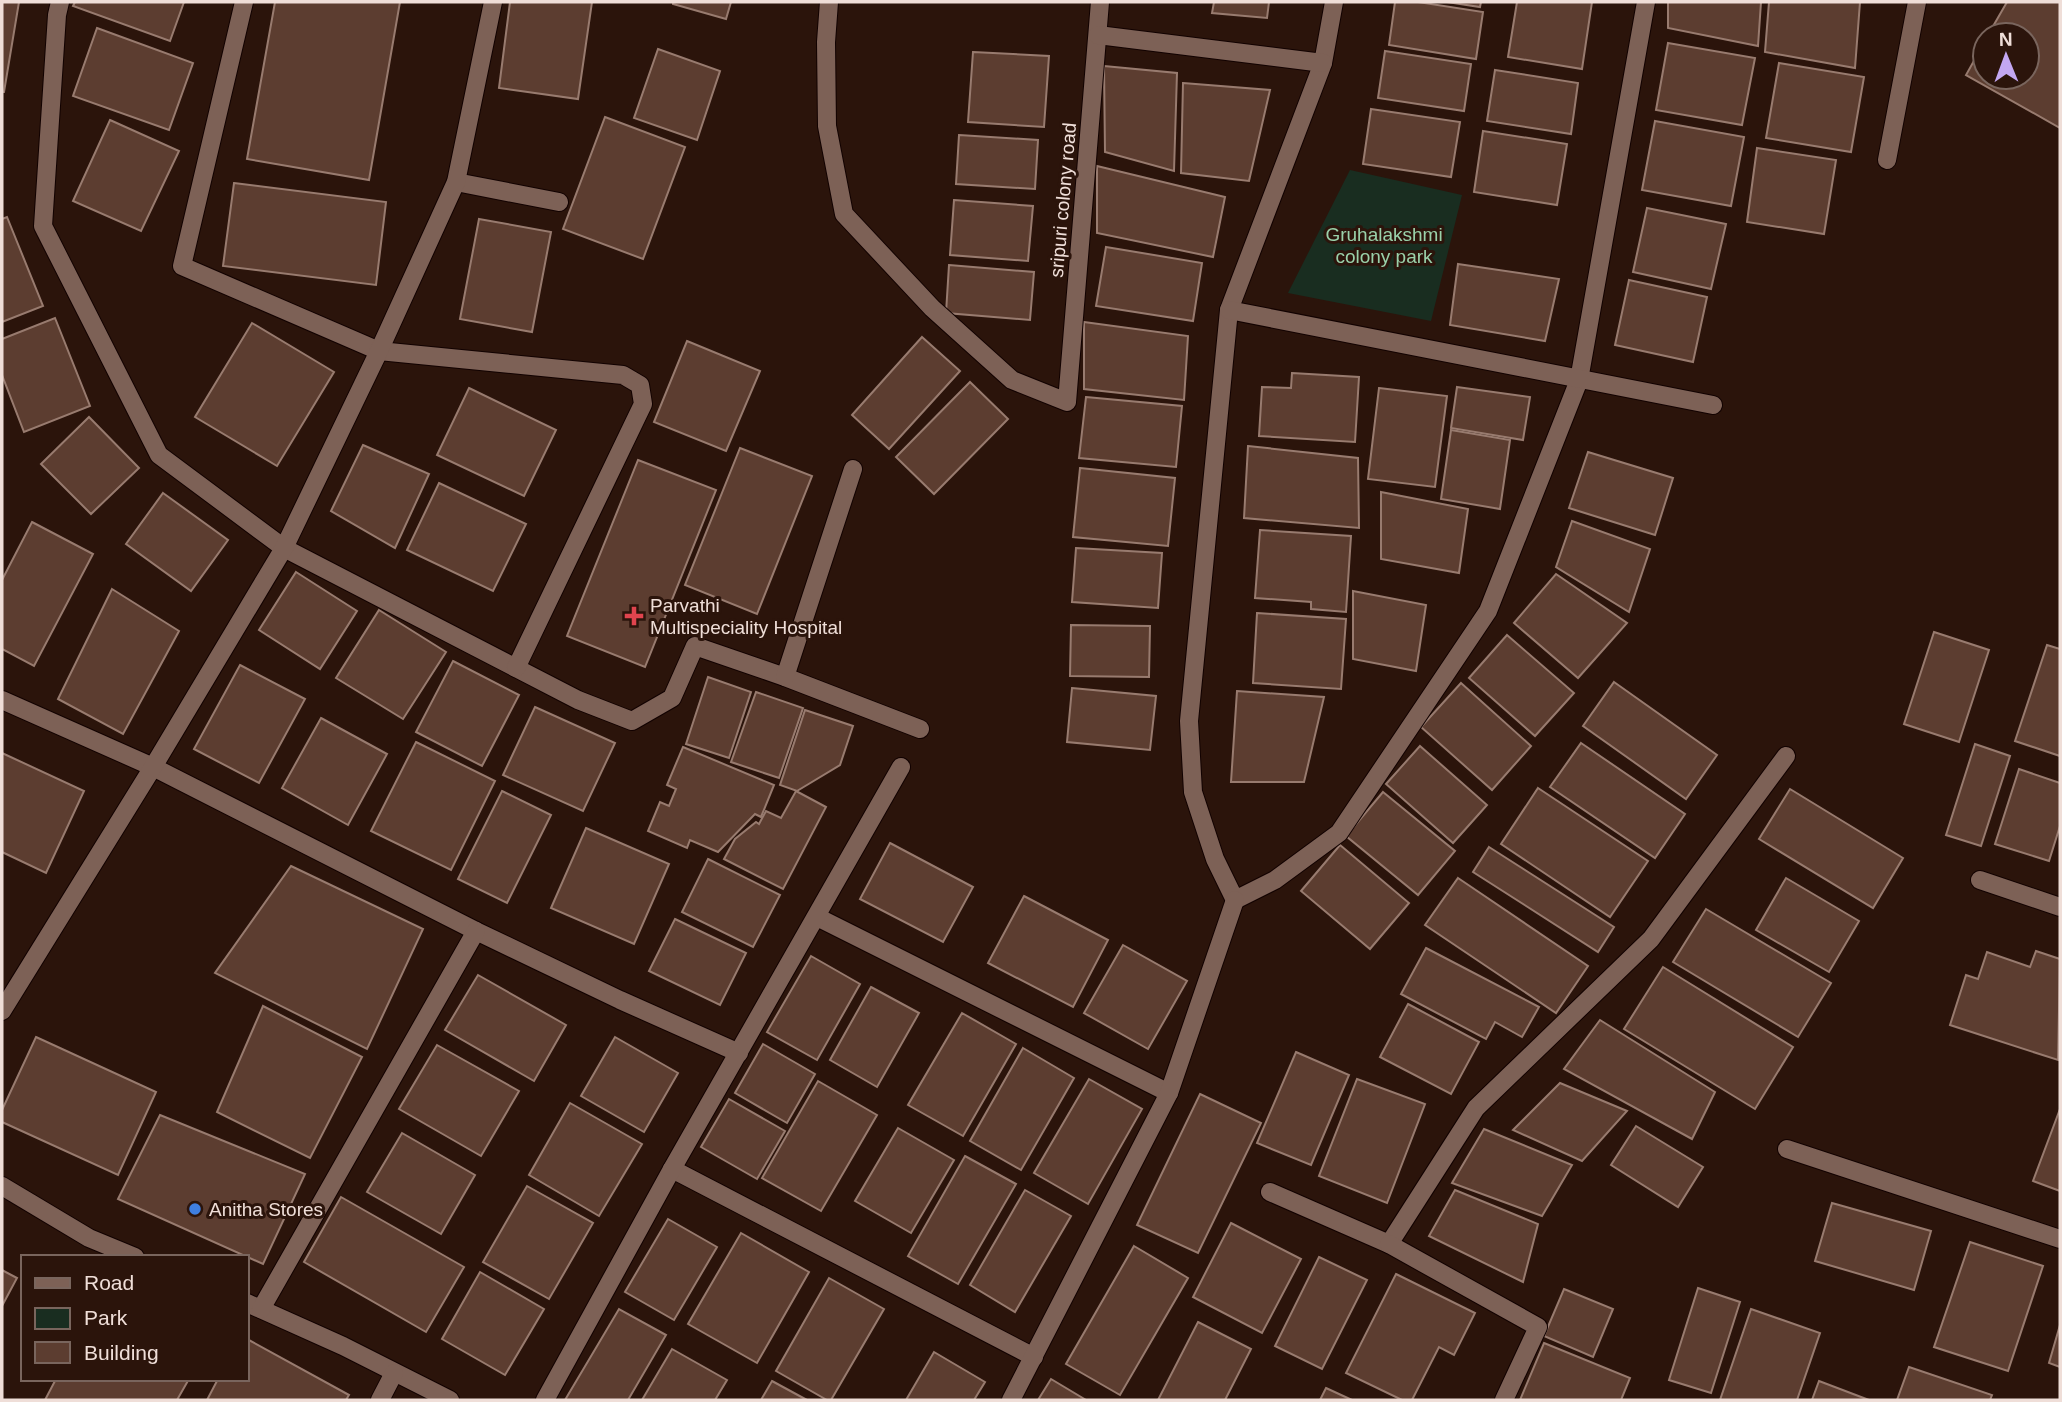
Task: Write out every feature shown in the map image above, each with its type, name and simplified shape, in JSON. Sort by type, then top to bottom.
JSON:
[{"type":"street","points":[[60,2],[43,226],[159,455],[284,548],[579,700],[632,721],[672,698],[695,646],[920,729]]},
{"type":"street","points":[[244,2],[182,265],[379,351],[622,374],[640,385],[643,404],[516,668]]},
{"type":"street","points":[[2,1011],[284,548],[379,351],[456,182],[493,2]]},
{"type":"street","name":"sripuri colony road","points":[[829,2],[826,43],[827,126],[844,214],[932,308],[1012,380],[1068,402],[1100,2]]},
{"type":"street","points":[[1235,900],[1214,859],[1193,792],[1189,722],[1229,310],[1323,63],[1334,2]]},
{"type":"street","points":[[1011,1400],[1169,1093],[1235,900],[1275,880],[1339,833],[1488,611],[1579,380],[1646,2]]},
{"type":"street","points":[[1887,160],[1917,2]]},
{"type":"street","points":[[1098,35],[1323,63]]},
{"type":"street","points":[[456,182],[559,202]]},
{"type":"street","points":[[1229,310],[1713,405]]},
{"type":"street","points":[[785,677],[853,469]]},
{"type":"street","points":[[2,700],[153,767],[475,931],[739,1053]]},
{"type":"street","points":[[1389,1244],[1476,1108],[1651,939],[1786,756]]},
{"type":"street","points":[[545,1400],[672,1169],[901,766]]},
{"type":"street","points":[[1980,880],[2060,907]]},
{"type":"street","points":[[817,917],[1169,1093]]},
{"type":"street","points":[[450,1400],[343,1346],[254,1306],[475,931]]},
{"type":"street","points":[[1787,1149],[2060,1239]]},
{"type":"street","points":[[672,1169],[1034,1357]]},
{"type":"street","points":[[2,1186],[89,1238],[130,1255]]},
{"type":"street","points":[[1270,1192],[1389,1244],[1538,1327],[1504,1400]]},
{"type":"street","points":[[380,1400],[394,1374]]},
{"type":"green space","name":"Gruhalakshmi colony park","points":[[1350,170],[1462,195],[1431,321],[1288,293]]},
{"type":"building","points":[[2,2],[19,2],[4,92],[2,92]]},
{"type":"building","points":[[75,2],[184,2],[170,41],[73,6]]},
{"type":"building","points":[[275,2],[400,2],[369,180],[247,159]]},
{"type":"building","points":[[510,2],[592,2],[578,99],[499,88]]},
{"type":"building","points":[[673,2],[731,2],[726,19]]},
{"type":"building","points":[[1214,2],[1269,2],[1267,18],[1212,13]]},
{"type":"building","points":[[1395,2],[1418,2],[1483,12],[1476,59],[1389,45]]},
{"type":"building","points":[[1447,2],[1481,2],[1480,7]]},
{"type":"building","points":[[1517,2],[1592,2],[1582,69],[1508,57]]},
{"type":"building","points":[[1668,2],[1761,2],[1758,46],[1668,28]]},
{"type":"building","points":[[1769,2],[1860,2],[1855,68],[1765,52]]},
{"type":"building","points":[[2007,2],[2060,2],[2060,128],[1994,91],[2041,91],[2041,21],[1996,21]]},
{"type":"building","points":[[97,28],[193,63],[169,130],[73,96]]},
{"type":"building","points":[[1668,43],[1755,58],[1742,125],[1656,110]]},
{"type":"building","points":[[658,49],[720,71],[697,140],[634,118]]},
{"type":"building","points":[[1385,51],[1471,64],[1464,111],[1378,98]]},
{"type":"building","points":[[973,52],[1049,56],[1044,127],[968,122]]},
{"type":"building","points":[[1779,63],[1864,77],[1851,152],[1766,138]]},
{"type":"building","points":[[1104,66],[1177,73],[1174,171],[1105,152]]},
{"type":"building","points":[[1495,70],[1578,83],[1571,134],[1487,121]]},
{"type":"building","points":[[1183,83],[1270,90],[1249,181],[1181,173]]},
{"type":"building","points":[[1371,109],[1460,122],[1451,177],[1363,164]]},
{"type":"building","points":[[605,117],[685,147],[643,259],[563,229]]},
{"type":"building","points":[[110,120],[179,151],[141,231],[73,201]]},
{"type":"building","points":[[1655,121],[1744,137],[1731,206],[1642,190]]},
{"type":"building","points":[[1483,131],[1567,144],[1557,205],[1474,192]]},
{"type":"building","points":[[959,135],[1038,140],[1035,189],[956,184]]},
{"type":"building","points":[[1757,148],[1836,160],[1824,234],[1747,222]]},
{"type":"building","points":[[1097,166],[1225,197],[1213,257],[1097,233]]},
{"type":"building","points":[[234,183],[386,202],[376,285],[223,266]]},
{"type":"building","points":[[954,200],[1033,206],[1028,261],[950,255]]},
{"type":"building","points":[[1647,208],[1726,224],[1711,289],[1633,272]]},
{"type":"building","points":[[7,217],[43,306],[2,322],[2,219]]},
{"type":"building","points":[[479,219],[551,232],[532,332],[460,319]]},
{"type":"building","points":[[1106,247],[1202,263],[1193,321],[1096,306]]},
{"type":"building","points":[[1458,264],[1559,279],[1545,341],[1450,325]]},
{"type":"building","points":[[949,265],[1034,272],[1030,320],[946,313]]},
{"type":"building","points":[[1629,280],[1707,297],[1693,362],[1615,345]]},
{"type":"building","points":[[55,318],[90,406],[24,432],[2,375],[2,339]]},
{"type":"building","points":[[1084,322],[1188,336],[1184,400],[1084,389]]},
{"type":"building","points":[[252,323],[334,372],[277,466],[195,417]]},
{"type":"building","points":[[922,337],[960,371],[889,449],[852,415]]},
{"type":"building","points":[[687,341],[760,371],[726,451],[654,422]]},
{"type":"building","points":[[1292,373],[1359,377],[1355,442],[1259,436],[1262,387],[1291,388]]},
{"type":"building","points":[[970,382],[1008,419],[934,494],[896,457]]},
{"type":"building","points":[[1457,387],[1530,397],[1523,440],[1451,428]]},
{"type":"building","points":[[469,388],[556,430],[524,496],[437,455]]},
{"type":"building","points":[[1379,388],[1447,396],[1435,487],[1368,479]]},
{"type":"building","points":[[1086,397],[1182,406],[1176,467],[1079,458]]},
{"type":"building","points":[[89,417],[139,468],[91,514],[41,464]]},
{"type":"building","points":[[1451,430],[1510,440],[1500,509],[1441,499]]},
{"type":"building","points":[[363,445],[429,474],[395,548],[331,511]]},
{"type":"building","points":[[1248,446],[1358,458],[1359,528],[1244,518]]},
{"type":"building","points":[[740,448],[812,476],[757,614],[685,585]]},
{"type":"building","points":[[1588,452],[1673,478],[1655,535],[1569,508]]},
{"type":"building","points":[[638,460],[716,490],[645,667],[567,636]]},
{"type":"building","points":[[1080,468],[1175,478],[1168,546],[1073,537]]},
{"type":"building","points":[[439,483],[526,524],[493,591],[407,550]]},
{"type":"building","points":[[1381,492],[1468,509],[1459,573],[1381,559]]},
{"type":"building","points":[[163,493],[228,540],[191,591],[126,544]]},
{"type":"building","points":[[1572,521],[1650,549],[1629,612],[1556,567]]},
{"type":"building","points":[[32,522],[93,554],[34,666],[2,649],[2,580]]},
{"type":"building","points":[[1260,530],[1351,536],[1346,612],[1311,609],[1311,602],[1255,598]]},
{"type":"building","points":[[1076,548],[1162,553],[1158,608],[1072,602]]},
{"type":"building","points":[[296,572],[357,611],[320,669],[259,630]]},
{"type":"building","points":[[1556,574],[1627,623],[1578,678],[1514,623]]},
{"type":"building","points":[[112,589],[179,631],[123,734],[58,699]]},
{"type":"building","points":[[1353,591],[1426,605],[1416,671],[1353,659]]},
{"type":"building","points":[[379,610],[446,652],[403,719],[336,678]]},
{"type":"building","points":[[1257,613],[1346,619],[1341,689],[1253,683]]},
{"type":"building","points":[[1071,625],[1150,626],[1149,677],[1070,676]]},
{"type":"building","points":[[1934,632],[1989,650],[1959,742],[1904,724]]},
{"type":"building","points":[[1507,635],[1574,693],[1535,736],[1469,678]]},
{"type":"building","points":[[2047,645],[2060,649],[2060,756],[2015,741]]},
{"type":"building","points":[[453,661],[519,695],[482,766],[416,732]]},
{"type":"building","points":[[240,665],[305,699],[259,783],[194,749]]},
{"type":"building","points":[[708,677],[751,692],[729,758],[686,744]]},
{"type":"building","points":[[1614,682],[1717,755],[1686,799],[1583,726]]},
{"type":"building","points":[[1461,683],[1531,746],[1492,790],[1421,727]]},
{"type":"building","points":[[1072,688],[1156,696],[1150,750],[1067,742]]},
{"type":"building","points":[[1237,691],[1324,697],[1304,782],[1231,782]]},
{"type":"building","points":[[756,692],[803,708],[779,778],[731,762]]},
{"type":"building","points":[[535,707],[615,743],[583,811],[503,775]]},
{"type":"building","points":[[805,710],[853,726],[840,765],[797,791],[780,785]]},
{"type":"building","points":[[321,718],[387,754],[348,825],[282,788]]},
{"type":"building","points":[[416,742],[495,781],[451,870],[371,831]]},
{"type":"building","points":[[1581,743],[1685,814],[1655,858],[1550,787]]},
{"type":"building","points":[[1975,744],[2010,756],[1981,846],[1946,835]]},
{"type":"building","points":[[1420,746],[1487,805],[1453,843],[1386,784]]},
{"type":"building","points":[[683,747],[774,785],[761,817],[755,814],[718,852],[690,840],[687,848],[648,831],[660,802],[669,806],[676,789],[667,785]]},
{"type":"building","points":[[2,753],[84,791],[46,873],[2,852]]},
{"type":"building","points":[[2019,769],[2060,783],[2060,826],[2049,861],[1995,844]]},
{"type":"building","points":[[1538,788],[1648,861],[1610,917],[1501,844]]},
{"type":"building","points":[[1790,789],[1903,858],[1873,908],[1759,839]]},
{"type":"building","points":[[502,791],[551,815],[507,903],[458,879]]},
{"type":"building","points":[[796,791],[826,807],[783,889],[724,859],[735,839],[756,822],[759,824],[766,811],[781,818]]},
{"type":"building","points":[[1383,792],[1455,851],[1418,895],[1346,836]]},
{"type":"building","points":[[586,828],[669,864],[634,944],[551,908]]},
{"type":"building","points":[[890,843],[973,887],[943,942],[860,899]]},
{"type":"building","points":[[1340,845],[1409,903],[1370,949],[1301,891]]},
{"type":"building","points":[[1489,847],[1614,927],[1598,952],[1473,872]]},
{"type":"building","points":[[708,859],[780,895],[753,947],[682,912]]},
{"type":"building","points":[[291,866],[423,929],[367,1049],[215,973]]},
{"type":"building","points":[[1458,878],[1588,966],[1556,1013],[1425,925]]},
{"type":"building","points":[[1786,878],[1859,921],[1829,972],[1756,930]]},
{"type":"building","points":[[1024,896],[1108,940],[1073,1007],[988,963]]},
{"type":"building","points":[[1706,909],[1831,983],[1798,1037],[1673,962]]},
{"type":"building","points":[[675,919],[746,953],[720,1005],[649,971]]},
{"type":"building","points":[[1123,945],[1187,981],[1148,1049],[1084,1013]]},
{"type":"building","points":[[1426,948],[1539,1007],[1522,1037],[1495,1022],[1486,1039],[1401,994]]},
{"type":"building","points":[[2036,951],[2060,959],[2058,1060],[1950,1025],[1966,975],[1978,979],[1987,952],[2030,967]]},
{"type":"building","points":[[811,956],[860,984],[817,1060],[767,1032]]},
{"type":"building","points":[[1663,967],[1793,1047],[1755,1109],[1624,1029]]},
{"type":"building","points":[[478,975],[566,1025],[534,1081],[445,1030]]},
{"type":"building","points":[[871,987],[919,1013],[877,1087],[830,1060]]},
{"type":"building","points":[[1408,1004],[1479,1042],[1451,1094],[1380,1057]]},
{"type":"building","points":[[263,1006],[362,1057],[310,1158],[217,1112]]},
{"type":"building","points":[[962,1013],[1016,1044],[963,1136],[908,1105]]},
{"type":"building","points":[[1600,1020],[1715,1092],[1692,1139],[1564,1069]]},
{"type":"building","points":[[36,1037],[156,1092],[118,1175],[2,1122],[2,1110]]},
{"type":"building","points":[[615,1037],[678,1073],[644,1132],[581,1096]]},
{"type":"building","points":[[763,1044],[815,1074],[787,1123],[735,1093]]},
{"type":"building","points":[[437,1045],[519,1091],[481,1156],[399,1109]]},
{"type":"building","points":[[1023,1048],[1074,1078],[1021,1170],[970,1141]]},
{"type":"building","points":[[1296,1052],[1349,1075],[1311,1165],[1257,1143]]},
{"type":"building","points":[[1089,1079],[1142,1109],[1088,1204],[1034,1173]]},
{"type":"building","points":[[1357,1079],[1425,1104],[1387,1203],[1319,1176]]},
{"type":"building","points":[[818,1081],[877,1115],[821,1211],[762,1178]]},
{"type":"building","points":[[1560,1083],[1627,1111],[1582,1161],[1513,1130]]},
{"type":"building","points":[[1200,1094],[1261,1123],[1198,1253],[1137,1225]]},
{"type":"building","points":[[729,1099],[785,1131],[757,1179],[701,1147]]},
{"type":"building","points":[[570,1103],[642,1144],[599,1216],[529,1175]]},
{"type":"building","points":[[2060,1109],[2060,1191],[2033,1181]]},
{"type":"building","points":[[160,1115],[305,1174],[263,1264],[118,1199]]},
{"type":"building","points":[[1636,1126],[1703,1167],[1678,1207],[1611,1165]]},
{"type":"building","points":[[898,1128],[954,1160],[911,1233],[855,1201]]},
{"type":"building","points":[[1484,1129],[1572,1165],[1542,1216],[1452,1183]]},
{"type":"building","points":[[402,1133],[475,1175],[441,1234],[367,1192]]},
{"type":"building","points":[[965,1156],[1016,1184],[958,1284],[908,1256]]},
{"type":"building","points":[[527,1186],[593,1223],[549,1299],[483,1262]]},
{"type":"building","points":[[1025,1190],[1071,1216],[1015,1312],[970,1285]]},
{"type":"building","points":[[1455,1190],[1538,1224],[1523,1282],[1429,1236]]},
{"type":"building","points":[[341,1197],[464,1267],[426,1332],[304,1262]]},
{"type":"building","points":[[1832,1203],[1931,1231],[1914,1290],[1815,1261]]},
{"type":"building","points":[[668,1219],[717,1247],[674,1320],[625,1292]]},
{"type":"building","points":[[1231,1223],[1301,1259],[1262,1333],[1193,1297]]},
{"type":"building","points":[[741,1233],[809,1272],[757,1363],[688,1324]]},
{"type":"building","points":[[1970,1242],[2043,1266],[2008,1371],[1934,1347]]},
{"type":"building","points":[[1134,1246],[1188,1278],[1120,1395],[1066,1364]]},
{"type":"building","points":[[1319,1257],[1367,1280],[1322,1369],[1275,1346]]},
{"type":"building","points":[[2,1270],[17,1278],[2,1306]]},
{"type":"building","points":[[480,1272],[544,1309],[505,1375],[442,1339]]},
{"type":"building","points":[[1396,1274],[1475,1313],[1454,1355],[1439,1347],[1412,1400],[1402,1400],[1346,1373]]},
{"type":"building","points":[[829,1278],[884,1309],[831,1400],[827,1400],[776,1371]]},
{"type":"building","points":[[1698,1288],[1740,1302],[1711,1393],[1669,1380]]},
{"type":"building","points":[[1564,1289],[1613,1309],[1593,1357],[1544,1336]]},
{"type":"building","points":[[619,1309],[666,1335],[628,1400],[565,1400]]},
{"type":"building","points":[[1751,1309],[1820,1333],[1797,1400],[1720,1400]]},
{"type":"building","points":[[1198,1322],[1251,1349],[1225,1400],[1158,1400]]},
{"type":"building","points":[[2060,1325],[2060,1367],[2049,1363]]},
{"type":"building","points":[[248,1340],[349,1395],[346,1400],[207,1400],[217,1381],[248,1381]]},
{"type":"building","points":[[1544,1343],[1630,1378],[1621,1400],[1520,1400]]},
{"type":"building","points":[[672,1349],[727,1380],[715,1400],[642,1400]]},
{"type":"building","points":[[934,1352],[985,1382],[974,1400],[906,1400]]},
{"type":"building","points":[[1909,1367],[1992,1395],[1990,1400],[1897,1400]]},
{"type":"building","points":[[1051,1379],[1086,1400],[1038,1400]]},
{"type":"building","points":[[55,1381],[188,1381],[177,1400],[45,1400]]},
{"type":"building","points":[[772,1381],[807,1400],[761,1400]]},
{"type":"building","points":[[1819,1381],[1869,1400],[1812,1400]]},
{"type":"building","points":[[1326,1388],[1352,1400],[1320,1400]]},
{"type":"place","name":"Parvathi Multispeciality Hospital","points":[[634,616]]},
{"type":"place","name":"Anitha Stores","points":[[195,1209]]}]
